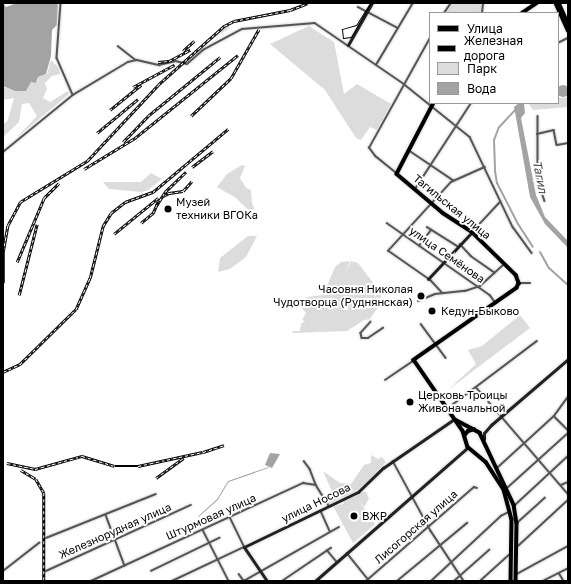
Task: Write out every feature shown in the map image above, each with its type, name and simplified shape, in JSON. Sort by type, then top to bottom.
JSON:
[{"type":"main road","points":[[524,12],[537,3]]},
{"type":"main road","points":[[557,3],[568,23]]},
{"type":"main road","points":[[557,3],[568,30]]},
{"type":"main road","points":[[397,174],[408,150],[433,105]]},
{"type":"main road","name":"Тагильская улица","points":[[397,174],[431,203],[472,232],[504,263],[519,283]]},
{"type":"main road","points":[[516,581],[515,549],[511,512],[499,480],[486,462],[468,446],[455,419],[414,360],[517,288],[519,283]]},
{"type":"main road","points":[[455,419],[476,430],[484,441],[514,505],[517,523],[511,581]]},
{"type":"main road","points":[[464,436],[468,431],[476,430]]},
{"type":"main road","points":[[478,456],[485,455],[488,450]]},
{"type":"street","points":[[61,3],[57,58],[73,95]]},
{"type":"street","points":[[348,45],[372,3]]},
{"type":"street","points":[[376,65],[413,3]]},
{"type":"street","points":[[445,12],[451,3]]},
{"type":"street","points":[[358,7],[398,28]]},
{"type":"street","points":[[118,46],[136,60],[159,65],[176,61],[188,64],[224,37],[242,29],[260,25],[315,23],[429,102]]},
{"type":"street","points":[[559,42],[568,38]]},
{"type":"street","points":[[404,84],[429,40]]},
{"type":"street","points":[[3,152],[73,95],[136,60]]},
{"type":"street","name":"Тагильская улица","points":[[397,174],[374,156],[369,148],[404,84]]},
{"type":"street","points":[[415,189],[470,104]]},
{"type":"street","points":[[433,105],[470,137],[486,166],[500,202],[513,227],[532,254]]},
{"type":"street","points":[[538,116],[538,180],[545,201]]},
{"type":"street","points":[[537,134],[554,130],[557,145],[568,143]]},
{"type":"street","points":[[408,150],[454,180]]},
{"type":"street","points":[[442,293],[428,279],[388,252],[402,234],[454,180],[486,166]]},
{"type":"street","points":[[428,279],[500,202]]},
{"type":"street","name":"улица Семёнова","points":[[387,223],[478,287],[495,303]]},
{"type":"street","points":[[427,227],[459,245],[471,256],[495,273]]},
{"type":"street","points":[[419,246],[431,230]]},
{"type":"street","points":[[418,300],[442,293],[465,291],[478,287],[495,273],[504,263]]},
{"type":"street","points":[[519,283],[530,283]]},
{"type":"street","points":[[370,322],[361,334],[362,338],[368,338],[383,328]]},
{"type":"street","points":[[422,324],[446,358]]},
{"type":"street","points":[[448,408],[537,341]]},
{"type":"street","points":[[476,430],[484,431],[568,359]]},
{"type":"street","points":[[384,380],[414,360]]},
{"type":"street","points":[[476,387],[500,417],[551,472],[568,494]]},
{"type":"street","points":[[496,469],[554,416],[568,397]]},
{"type":"street","points":[[507,488],[568,432],[554,416]]},
{"type":"street","name":"улица Носова","points":[[172,581],[321,511],[361,490],[392,461],[455,419]]},
{"type":"street","points":[[484,441],[484,433],[491,425]]},
{"type":"street","points":[[315,581],[468,446]]},
{"type":"street","points":[[514,505],[568,456]]},
{"type":"street","points":[[304,460],[329,507]]},
{"type":"street","points":[[392,461],[440,545],[464,581]]},
{"type":"street","points":[[561,485],[568,482]]},
{"type":"street","name":"Штурмовая улица","points":[[91,581],[303,483],[316,485]]},
{"type":"street","name":"Лисогорская улица","points":[[368,581],[474,487],[477,488]]},
{"type":"street","points":[[46,538],[156,494]]},
{"type":"street","points":[[517,523],[545,498]]},
{"type":"street","points":[[480,581],[568,500]]},
{"type":"street","name":"Железнорудная улица","points":[[46,571],[191,505]]},
{"type":"street","points":[[321,511],[331,532]]},
{"type":"street","points":[[431,581],[501,516],[511,512]]},
{"type":"street","points":[[106,515],[125,566]]},
{"type":"street","points":[[230,518],[244,547],[267,581]]},
{"type":"street","points":[[397,581],[467,523]]},
{"type":"street","points":[[239,574],[244,581],[339,527]]},
{"type":"street","points":[[203,530],[216,560],[229,581]]},
{"type":"street","points":[[151,571],[219,538]]},
{"type":"street","points":[[3,571],[39,543]]},
{"type":"street","points":[[516,574],[568,546]]},
{"type":"street","points":[[282,581],[330,548]]},
{"type":"street","points":[[327,550],[337,562]]},
{"type":"street","points":[[454,581],[489,550]]},
{"type":"street","points":[[347,553],[368,581]]},
{"type":"street","points":[[543,581],[568,568]]},
{"type":"street","points":[[559,573],[564,581]]},
{"type":"green space","points":[[452,3],[481,3],[481,12],[447,12]]},
{"type":"green space","points":[[228,25],[230,28],[209,41],[220,30]]},
{"type":"green space","points":[[309,26],[334,42],[344,94],[357,84],[391,104],[377,130],[370,127],[361,140],[356,138],[325,90],[270,44]]},
{"type":"green space","points":[[51,60],[59,68],[60,74],[52,76],[45,83],[47,89],[43,98],[50,102],[68,91],[69,94],[16,138],[37,116],[29,103],[22,104],[19,122],[3,137],[3,125],[8,120],[14,98],[3,100],[3,87],[16,91],[26,91],[31,82],[37,83],[38,77],[47,74]]},
{"type":"green space","points":[[568,97],[568,107],[533,110],[529,104],[559,104],[559,98]]},
{"type":"green space","points":[[242,165],[245,166],[240,178],[246,188],[251,190],[252,203],[257,215],[255,217],[236,198],[217,187],[227,174]]},
{"type":"green space","points":[[151,173],[162,179],[148,190],[142,192],[109,189],[103,182],[141,182]]},
{"type":"green space","points":[[248,236],[257,236],[246,257],[230,269],[218,272],[220,258]]},
{"type":"green space","points":[[350,261],[345,276],[351,261],[358,263],[381,293],[381,303],[370,319],[364,320],[347,331],[293,333],[292,331],[300,331],[301,324],[305,321],[302,320],[306,313],[301,307],[301,300],[307,297],[323,295],[335,267],[341,262]]},
{"type":"green space","points":[[520,315],[530,328],[448,390],[476,364],[468,350],[482,346]]},
{"type":"green space","points":[[371,455],[378,459],[382,457],[386,462],[360,489],[329,504],[326,499],[333,494],[323,471],[340,483],[351,484],[364,465],[371,463]]},
{"type":"green space","name":"ВЖР","points":[[362,492],[366,492],[369,499],[364,507],[358,500],[375,524],[353,543],[333,506],[344,504],[343,501]]},
{"type":"water","points":[[3,3],[6,7],[17,3],[58,3],[57,25],[52,30],[51,56],[46,74],[38,77],[36,83],[31,82],[26,91],[15,91],[3,86]]},
{"type":"water","points":[[563,85],[569,91],[567,95],[563,97],[559,95],[559,87]]},
{"type":"water","points":[[518,104],[524,104],[525,113],[521,118],[536,195],[545,217],[568,241],[568,248],[545,224],[530,197],[514,107]]},
{"type":"water","points":[[270,453],[280,454],[272,468],[265,465]]},
{"type":"waterway","points":[[517,108],[499,127],[494,140],[495,171],[497,183],[518,224],[533,247]]},
{"type":"waterway","points":[[540,252],[549,268],[568,285]]},
{"type":"waterway","points":[[198,516],[217,499],[228,481],[268,467]]},
{"type":"tram line","points":[[370,3],[356,25],[342,29],[343,38],[351,37],[371,3]]},
{"type":"tram line","points":[[557,3],[568,27]]},
{"type":"railway","points":[[3,283],[3,252],[8,225],[20,202],[87,161],[158,85],[224,26],[234,21],[290,10],[308,3]]},
{"type":"railway","points":[[191,116],[231,78],[259,29]]},
{"type":"railway","points":[[183,51],[194,41]]},
{"type":"railway","points":[[158,62],[169,61],[190,50]]},
{"type":"railway","points":[[84,169],[135,138],[238,55]]},
{"type":"railway","points":[[123,142],[148,116],[220,57]]},
{"type":"railway","points":[[133,87],[174,65]]},
{"type":"railway","points":[[110,110],[141,85]]},
{"type":"railway","points":[[97,133],[138,99]]},
{"type":"railway","points":[[3,372],[20,364],[76,309],[90,278],[103,226],[111,213],[125,202],[153,192],[228,129]]},
{"type":"railway","points":[[192,167],[213,151]]},
{"type":"railway","points":[[156,206],[165,192],[186,172]]},
{"type":"railway","points":[[163,196],[169,193],[183,191],[192,181]]},
{"type":"railway","points":[[17,262],[44,198],[59,183]]},
{"type":"railway","points":[[114,234],[158,198]]},
{"type":"railway","points":[[141,223],[153,213],[158,202]]},
{"type":"railway","points":[[19,295],[37,224]]},
{"type":"railway","points":[[7,463],[35,469],[82,456],[115,466],[138,466],[203,452],[224,445]]},
{"type":"railway","points":[[156,478],[184,458]]},
{"type":"railway","points":[[21,470],[36,479],[44,493],[44,581]]},
{"type":"place","name":"Музей техники ВГОКа","points":[[168,209]]},
{"type":"place","name":"Часовня Николая Чудотворца (Руднянская)","points":[[421,296]]},
{"type":"place","name":"Кедун-Быково","points":[[432,311]]},
{"type":"place","name":"Церковь Троицы Живоначальной","points":[[410,402]]},
{"type":"place","name":"ВЖР","points":[[354,516]]},
{"type":"water label","name":"Тагил","points":[[540,177]]}]
